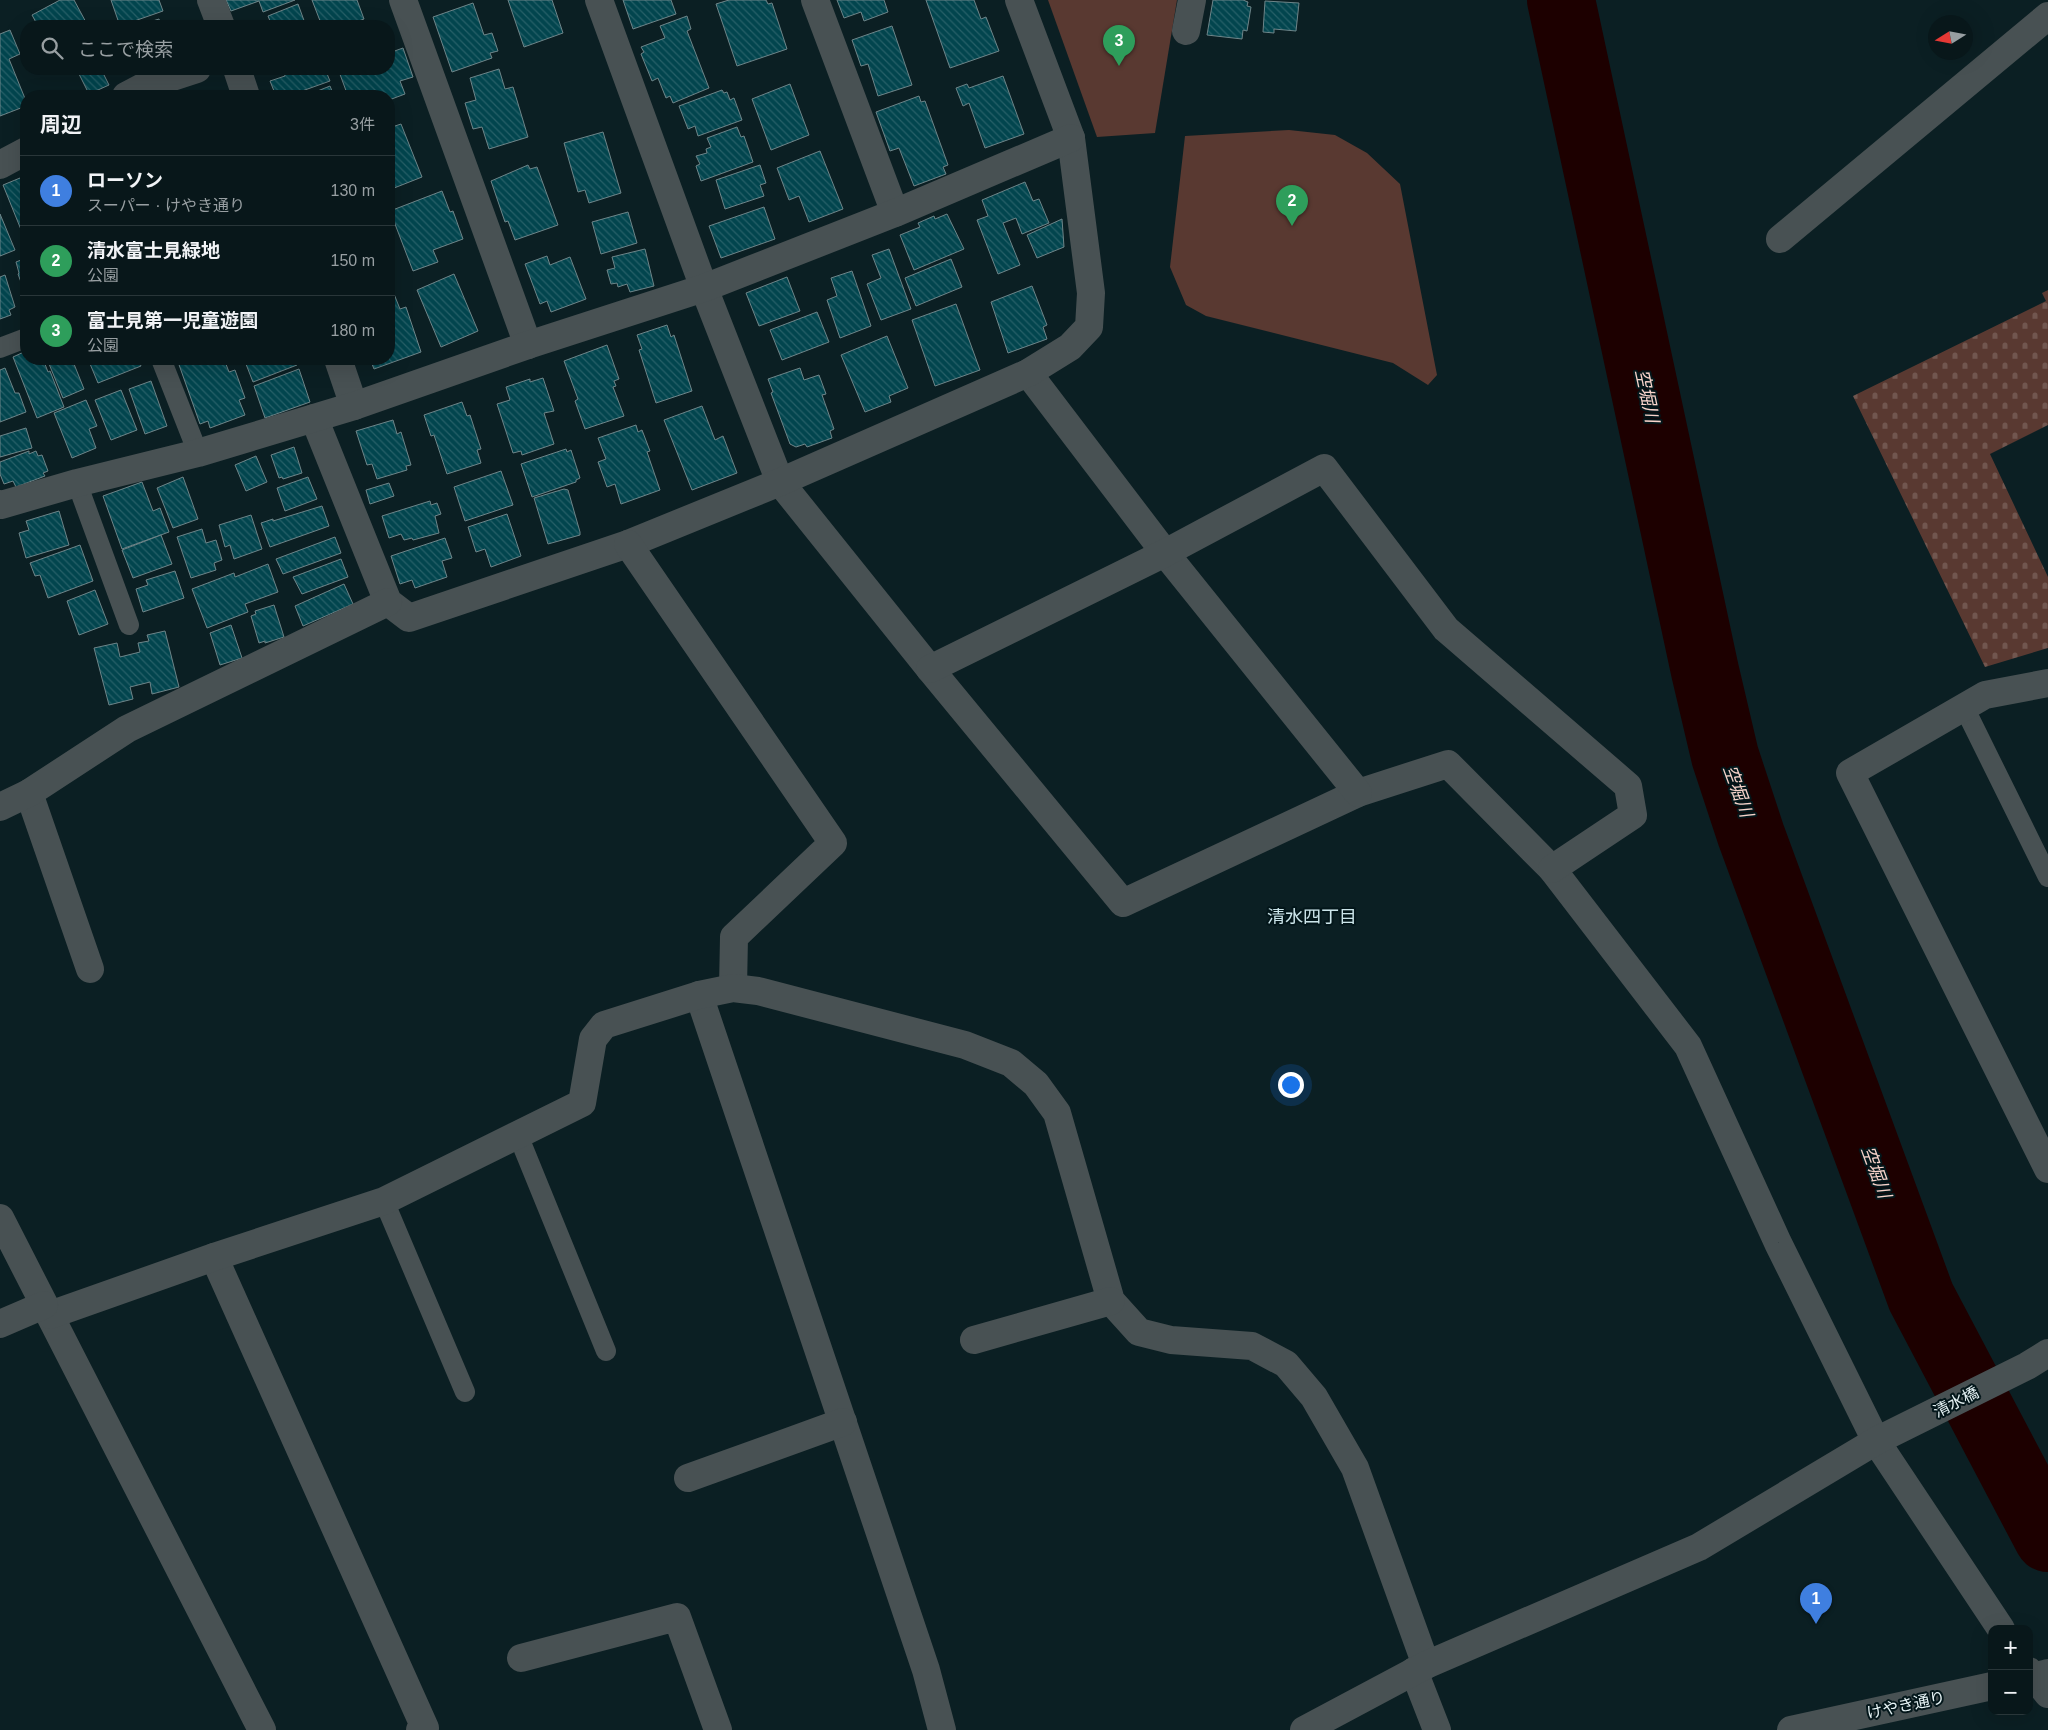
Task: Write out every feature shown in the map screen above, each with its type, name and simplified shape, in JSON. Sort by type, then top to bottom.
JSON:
[{"type":"street","points":[[211,0],[219,20]]},
{"type":"street","points":[[403,0],[528,345]]},
{"type":"street","points":[[599,0],[704,288],[780,482],[1123,903],[1358,793],[1448,764],[1552,868],[1688,1046],[1778,1243],[1881,1439],[1998,1625]]},
{"type":"street","points":[[815,0],[895,213]]},
{"type":"street","points":[[314,418],[388,602],[408,618],[628,544],[780,482],[1028,372],[1070,347],[1089,327],[1091,293],[1071,138],[1018,0]]},
{"type":"street","points":[[1186,31],[1192,0]]},
{"type":"street","points":[[1780,239],[2048,16]]},
{"type":"street","points":[[137,90],[179,75]]},
{"type":"street","points":[[239,75],[244,90]]},
{"type":"street","points":[[0,504],[1,506],[77,483],[198,453],[354,406],[528,345],[704,288],[895,213],[1071,138]]},
{"type":"street","points":[[0,165],[20,154]]},
{"type":"street","points":[[340,365],[354,406]]},
{"type":"street","points":[[1028,372],[1165,553],[1358,793]]},
{"type":"street","points":[[930,668],[1165,553],[1324,468],[1446,629],[1628,786],[1633,815],[1552,868]]},
{"type":"street","points":[[628,544],[832,843],[734,937],[733,988]]},
{"type":"street","points":[[0,807],[29,793],[127,729],[388,602]]},
{"type":"street","points":[[2048,683],[1985,695],[1850,773],[2048,1169]]},
{"type":"street","points":[[29,793],[90,969]]},
{"type":"street","points":[[0,1324],[384,1201],[582,1103],[593,1039],[604,1025],[698,995],[733,988],[758,991],[965,1045],[1011,1063],[1036,1084],[1057,1113],[1111,1300],[1139,1332],[1171,1340],[1252,1346],[1286,1364],[1314,1397],[1355,1468],[1420,1668],[1437,1730]]},
{"type":"street","points":[[698,995],[844,1422],[926,1670],[942,1730]]},
{"type":"street","points":[[0,1218],[262,1730]]},
{"type":"street","points":[[214,1257],[425,1728],[420,1730]]},
{"type":"street","points":[[974,1340],[1111,1300]]},
{"type":"street","name":"清水橋","points":[[1304,1730],[1420,1668],[1699,1546],[1881,1439],[2038,1360]]},
{"type":"street","points":[[688,1478],[844,1422]]},
{"type":"street","points":[[521,1658],[677,1617],[718,1730]]},
{"type":"street","name":"けやき通り","points":[[1791,1730],[1988,1687]]},
{"type":"lane","points":[[0,348],[20,340]]},
{"type":"lane","points":[[163,365],[198,453]]},
{"type":"lane","points":[[77,483],[129,625]]},
{"type":"lane","points":[[1964,707],[2048,877]]},
{"type":"lane","points":[[518,1135],[606,1351]]},
{"type":"lane","points":[[384,1201],[465,1392]]},
{"type":"green space","points":[[1048,0],[1177,0],[1155,133],[1097,137]]},
{"type":"green space","points":[[1289,130],[1335,135],[1367,153],[1400,184],[1437,375],[1428,385],[1393,363],[1206,316],[1186,305],[1170,267],[1185,136]]},
{"type":"green space","points":[[2048,290],[2048,425],[1990,454],[2048,577],[2048,648],[1985,667],[1853,396],[2046,301],[2042,293]]},
{"type":"building","points":[[60,0],[74,0],[85,20],[35,20],[32,15]]},
{"type":"building","points":[[111,0],[159,0],[163,11],[137,20],[118,20]]},
{"type":"building","points":[[226,0],[295,0],[263,12],[259,1],[231,11]]},
{"type":"building","points":[[312,0],[357,0],[364,19],[361,20],[320,20]]},
{"type":"building","points":[[508,0],[552,0],[563,33],[524,47]]},
{"type":"building","points":[[623,0],[671,0],[676,14],[633,29]]},
{"type":"building","points":[[729,0],[766,0],[768,4],[772,3],[787,49],[737,66],[716,4]]},
{"type":"building","points":[[837,0],[884,0],[888,12],[864,21],[861,12],[844,18]]},
{"type":"building","points":[[926,0],[974,0],[981,19],[986,17],[999,51],[950,68]]},
{"type":"building","points":[[1213,0],[1243,0],[1248,2],[1247,6],[1251,7],[1247,31],[1243,30],[1242,39],[1207,35]]},
{"type":"building","points":[[1265,1],[1299,3],[1296,31],[1274,29],[1274,33],[1263,32]]},
{"type":"building","points":[[473,3],[484,35],[492,33],[498,51],[490,53],[492,58],[452,72],[433,17]]},
{"type":"building","points":[[298,4],[304,20],[270,20],[268,16]]},
{"type":"building","points":[[687,16],[691,29],[687,31],[709,88],[673,103],[670,96],[666,98],[658,78],[652,81],[641,54],[644,52],[641,47],[665,38],[660,26]]},
{"type":"building","points":[[892,26],[912,85],[878,96],[868,64],[861,66],[852,40]]},
{"type":"building","points":[[10,30],[20,54],[9,59],[22,90],[20,90],[20,108],[0,116],[0,34]]},
{"type":"building","points":[[403,48],[413,77],[400,81],[405,94],[395,98],[395,90],[346,90],[340,75],[395,75],[395,51]]},
{"type":"building","points":[[499,69],[505,89],[513,87],[528,137],[489,149],[482,127],[473,129],[465,103],[476,100],[470,78]]},
{"type":"building","points":[[80,75],[104,75],[109,85],[98,90],[87,90]]},
{"type":"building","points":[[328,75],[330,81],[305,90],[274,90],[270,81],[285,76]]},
{"type":"building","points":[[1003,76],[1024,134],[985,148],[969,103],[963,106],[956,88],[967,84],[969,88]]},
{"type":"building","points":[[790,84],[809,135],[771,150],[752,99]]},
{"type":"building","points":[[330,86],[332,90],[320,90]]},
{"type":"building","points":[[722,90],[724,93],[727,92],[730,100],[734,98],[742,120],[698,136],[695,126],[688,129],[679,106]]},
{"type":"building","points":[[919,96],[921,102],[925,101],[948,165],[943,167],[946,174],[914,186],[899,148],[890,151],[876,112]]},
{"type":"building","points":[[401,124],[422,177],[395,188],[395,126]]},
{"type":"building","points":[[737,127],[741,137],[744,136],[753,162],[701,181],[696,166],[700,164],[696,156],[707,153],[706,149],[711,147],[707,138]]},
{"type":"building","points":[[603,132],[621,193],[589,203],[585,190],[578,192],[564,143]]},
{"type":"building","points":[[820,151],[843,209],[809,222],[799,196],[789,200],[777,168]]},
{"type":"building","points":[[528,165],[530,169],[537,167],[558,225],[515,240],[508,221],[505,222],[491,181]]},
{"type":"building","points":[[760,165],[766,183],[760,185],[764,196],[725,209],[716,180]]},
{"type":"building","points":[[20,178],[20,227],[3,185]]},
{"type":"building","points":[[1025,182],[1033,201],[1039,199],[1049,223],[1022,234],[1016,218],[1003,223],[1020,265],[998,274],[977,220],[988,216],[982,200]]},
{"type":"building","points":[[442,191],[450,212],[453,211],[463,239],[433,250],[438,262],[413,271],[395,224],[395,209]]},
{"type":"building","points":[[764,207],[775,239],[721,258],[709,226]]},
{"type":"building","points":[[628,212],[637,243],[601,254],[592,222]]},
{"type":"building","points":[[0,214],[15,250],[0,256]]},
{"type":"building","points":[[947,214],[964,249],[914,270],[900,235],[920,227],[918,223],[934,216],[935,219]]},
{"type":"building","points":[[1062,219],[1064,247],[1037,258],[1027,235]]},
{"type":"building","points":[[645,249],[654,286],[630,292],[627,284],[618,287],[617,283],[611,284],[607,270],[615,268],[612,257]]},
{"type":"building","points":[[889,249],[911,309],[881,320],[867,284],[881,278],[872,255]]},
{"type":"building","points":[[547,256],[550,265],[570,257],[586,299],[551,312],[547,301],[540,304],[525,264]]},
{"type":"building","points":[[951,259],[962,287],[916,306],[905,278]]},
{"type":"building","points":[[20,260],[20,279],[18,274],[16,262]]},
{"type":"building","points":[[852,271],[871,326],[840,338],[827,300],[837,296],[831,278]]},
{"type":"building","points":[[454,274],[478,331],[441,347],[417,290]]},
{"type":"building","points":[[5,275],[15,307],[9,310],[11,315],[0,319],[0,277]]},
{"type":"building","points":[[787,277],[800,311],[759,326],[746,293]]},
{"type":"building","points":[[1032,286],[1047,325],[1043,327],[1047,339],[1008,353],[991,302]]},
{"type":"building","points":[[395,296],[400,309],[406,307],[421,352],[395,361]]},
{"type":"building","points":[[956,304],[980,370],[935,386],[912,320]]},
{"type":"building","points":[[817,312],[829,342],[782,360],[770,330]]},
{"type":"building","points":[[667,325],[671,337],[674,335],[692,391],[656,403],[639,350],[642,349],[637,335]]},
{"type":"building","points":[[887,336],[908,388],[889,396],[891,402],[865,412],[841,355]]},
{"type":"building","points":[[607,345],[619,379],[614,381],[616,386],[613,387],[624,416],[585,429],[575,401],[578,399],[564,361]]},
{"type":"building","points":[[20,354],[20,365],[45,365],[48,372],[50,371],[64,407],[37,418],[13,357]]},
{"type":"building","points":[[49,365],[74,365],[84,389],[63,398]]},
{"type":"building","points":[[90,365],[141,366],[98,383]]},
{"type":"building","points":[[179,365],[226,365],[229,372],[235,370],[245,398],[239,400],[245,415],[210,428],[208,421],[200,424]]},
{"type":"building","points":[[246,365],[297,365],[253,382]]},
{"type":"building","points":[[372,365],[385,365],[374,369]]},
{"type":"building","points":[[5,368],[15,393],[19,393],[26,412],[0,422],[0,370]]},
{"type":"building","points":[[800,368],[804,380],[819,375],[826,394],[822,395],[834,429],[830,431],[832,438],[807,447],[805,444],[796,447],[790,444],[771,393],[773,392],[768,379]]},
{"type":"building","points":[[299,369],[310,402],[265,418],[254,386]]},
{"type":"building","points":[[543,378],[554,411],[544,413],[554,444],[522,455],[521,451],[513,453],[497,404],[510,400],[506,387],[530,379],[530,382]]},
{"type":"building","points":[[151,381],[167,426],[145,434],[129,389]]},
{"type":"building","points":[[121,390],[137,430],[111,440],[95,400]]},
{"type":"building","points":[[86,400],[97,426],[89,429],[96,448],[72,458],[54,413]]},
{"type":"building","points":[[462,402],[467,416],[470,415],[481,449],[477,450],[481,463],[447,474],[434,435],[431,436],[424,415]]},
{"type":"building","points":[[702,406],[715,440],[723,436],[737,473],[692,490],[664,420]]},
{"type":"building","points":[[393,420],[397,434],[401,432],[411,465],[406,466],[407,470],[377,479],[372,464],[367,465],[356,431]]},
{"type":"building","points":[[636,425],[638,432],[642,430],[650,451],[647,452],[660,490],[621,504],[615,484],[607,487],[598,462],[606,459],[598,438]]},
{"type":"building","points":[[26,428],[32,448],[0,457],[0,436]]},
{"type":"building","points":[[294,447],[302,473],[283,479],[282,477],[279,478],[271,455]]},
{"type":"building","points":[[566,449],[567,452],[571,450],[580,478],[576,482],[532,497],[521,464]]},
{"type":"building","points":[[29,451],[29,454],[36,451],[38,456],[42,455],[48,471],[43,473],[45,476],[16,487],[13,481],[4,484],[0,474],[0,462]]},
{"type":"building","points":[[256,456],[267,482],[246,491],[235,465]]},
{"type":"building","points":[[501,471],[513,505],[465,521],[454,487]]},
{"type":"building","points":[[183,477],[198,519],[173,528],[157,488]]},
{"type":"building","points":[[308,477],[317,499],[285,511],[277,488]]},
{"type":"building","points":[[142,482],[153,511],[160,508],[169,532],[122,549],[103,496]]},
{"type":"building","points":[[389,483],[394,496],[370,504],[366,490]]},
{"type":"building","points":[[564,489],[568,490],[580,535],[548,544],[534,498]]},
{"type":"building","points":[[430,501],[431,505],[437,503],[441,514],[435,516],[439,533],[413,540],[412,538],[404,540],[401,534],[389,538],[382,516]]},
{"type":"building","points":[[322,506],[329,526],[270,547],[261,523]]},
{"type":"building","points":[[59,511],[69,545],[26,558],[19,533],[29,530],[26,521]]},
{"type":"building","points":[[507,514],[521,556],[491,567],[485,549],[476,552],[468,527]]},
{"type":"building","points":[[251,515],[262,549],[234,559],[230,545],[225,547],[219,525]]},
{"type":"building","points":[[202,529],[206,543],[216,540],[222,560],[214,563],[216,570],[191,578],[177,537]]},
{"type":"building","points":[[161,535],[172,564],[133,578],[122,550]]},
{"type":"building","points":[[335,537],[341,553],[283,574],[276,559]]},
{"type":"building","points":[[445,538],[452,558],[442,561],[447,577],[415,588],[412,580],[400,584],[391,556]]},
{"type":"building","points":[[80,545],[93,581],[48,598],[40,575],[35,576],[30,563]]},
{"type":"building","points":[[341,559],[348,577],[302,594],[293,577]]},
{"type":"building","points":[[268,564],[278,592],[245,604],[248,612],[207,628],[192,589],[234,573],[235,577]]},
{"type":"building","points":[[175,571],[184,598],[143,612],[136,589],[148,585],[146,580]]},
{"type":"building","points":[[344,584],[353,604],[303,626],[295,606]]},
{"type":"building","points":[[95,590],[108,624],[79,635],[67,601]]},
{"type":"building","points":[[274,605],[284,637],[259,643],[251,616],[256,614],[255,611]]},
{"type":"building","points":[[231,625],[242,658],[220,665],[210,633]]},
{"type":"building","points":[[165,631],[179,687],[152,694],[150,682],[130,687],[133,699],[109,705],[94,648],[117,643],[120,657],[140,652],[138,643],[149,641],[147,635]]},
{"type":"waterway","name":"空堀川","points":[[1561,0],[1705,671],[1725,756],[1751,835],[1921,1297],[2048,1538]]},
{"type":"place","name":"富士見第一児童遊園","points":[[1119,66]]},
{"type":"place","name":"清水富士見緑地","points":[[1292,226]]},
{"type":"place","name":"ローソン","points":[[1816,1624]]},
{"type":"district","name":"清水四丁目","points":[[1312,917]]}]
